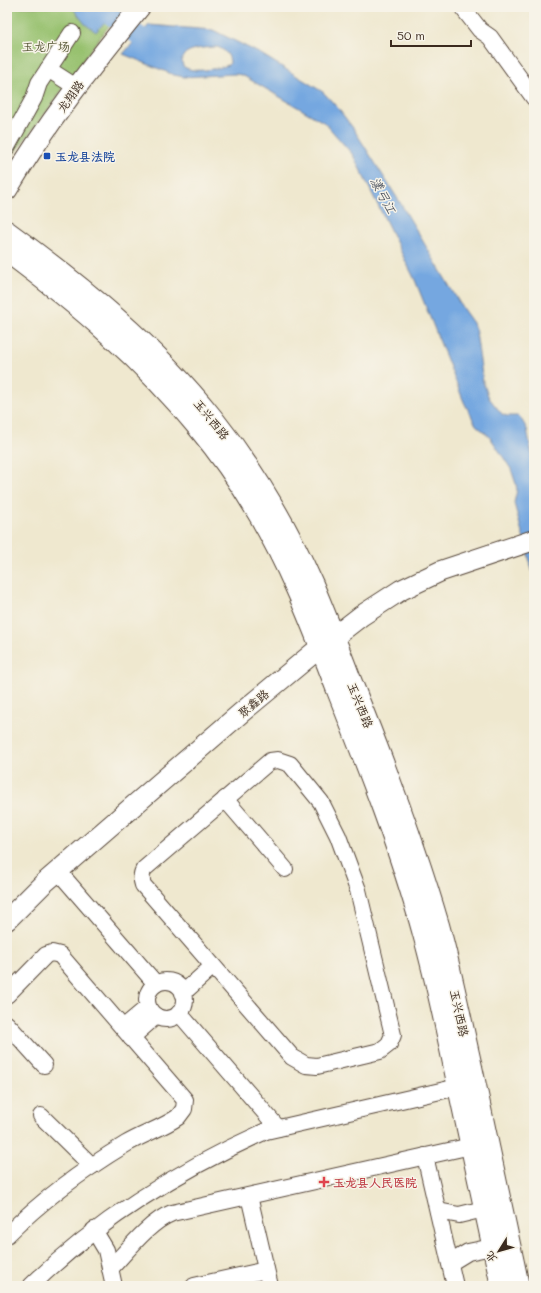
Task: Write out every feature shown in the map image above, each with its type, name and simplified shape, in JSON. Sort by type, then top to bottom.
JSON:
[{"type":"main road","name":"龙翔路","points":[[7,190],[24,160],[76,87],[140,7]]},
{"type":"main road","name":"玉兴西路","points":[[7,231],[57,268],[114,316],[165,365],[212,417],[250,469],[284,524],[312,582],[325,637],[409,886],[435,978],[501,1286]]},
{"type":"main road","name":"玉兴西路","points":[[7,252],[47,282],[102,328],[153,377],[198,428],[236,479],[268,532],[296,589],[325,637],[397,795],[439,927],[452,974],[519,1286]]},
{"type":"main road","name":"聚鑫路","points":[[7,920],[43,884],[242,712],[375,594],[418,570],[457,554],[527,537]]},
{"type":"main road","name":"聚鑫路","points":[[7,905],[36,877],[236,704],[325,637]]},
{"type":"street","points":[[462,7],[480,30],[490,37]]},
{"type":"street","points":[[471,7],[486,26],[490,37],[534,98]]},
{"type":"street","points":[[7,147],[34,98],[39,83],[72,33]]},
{"type":"street","points":[[48,69],[76,87]]},
{"type":"street","points":[[278,760],[290,764],[322,802],[338,836],[358,890],[393,1035],[392,1040],[380,1050],[317,1066],[301,1063],[292,1057],[210,962],[143,885],[141,877],[144,869],[270,761],[278,760]]},
{"type":"street","points":[[225,799],[285,869]]},
{"type":"street","points":[[58,871],[156,984]]},
{"type":"street","points":[[7,995],[46,955],[49,953],[60,955],[185,1100],[184,1109],[174,1120],[137,1138],[92,1166],[55,1192],[7,1235]]},
{"type":"street","points":[[180,988],[210,962]]},
{"type":"street","points":[[166,981],[180,988],[184,1003],[179,1013],[170,1018],[164,1019],[152,1011],[147,1002],[148,991],[156,984],[166,981]]},
{"type":"street","points":[[127,1033],[152,1011]]},
{"type":"street","points":[[179,1013],[278,1128]]},
{"type":"street","points":[[7,1024],[44,1065]]},
{"type":"street","points":[[31,1286],[64,1255],[94,1230],[153,1190],[209,1158],[266,1131],[458,1087]]},
{"type":"street","points":[[41,1116],[92,1166]]},
{"type":"street","points":[[110,1268],[153,1224],[167,1215],[471,1146]]},
{"type":"street","points":[[425,1156],[455,1286]]},
{"type":"street","points":[[249,1196],[270,1286]]},
{"type":"street","points":[[438,1212],[460,1215],[484,1209]]},
{"type":"street","points":[[94,1230],[106,1250],[114,1286]]},
{"type":"street","points":[[450,1263],[468,1252],[492,1247]]},
{"type":"street","points":[[194,1286],[266,1270]]},
{"type":"green space","name":"玉龙广场","points":[[7,7],[124,7],[92,48],[45,114],[7,162]]},
{"type":"water","points":[[72,7],[117,8],[96,32],[85,24]]},
{"type":"water","points":[[149,25],[213,30],[261,54],[323,92],[337,107],[353,128],[401,204],[463,309],[473,323],[476,332],[483,382],[489,398],[502,414],[520,417],[527,429],[534,465],[534,577],[514,503],[517,490],[511,469],[490,437],[476,425],[464,402],[415,280],[353,155],[325,123],[242,75],[235,74],[184,77],[174,75],[123,54]],"holes":[[[200,48],[220,48],[229,57],[230,63],[228,65],[218,68],[198,70],[192,70],[183,66],[182,60],[184,55],[188,52]]]},
{"type":"waterway","name":"漾弓江","points":[[99,7],[142,38],[164,38]]},
{"type":"place","name":"玉龙县法院","points":[[47,156]]},
{"type":"place","name":"玉龙县人民医院","points":[[324,1182]]}]
